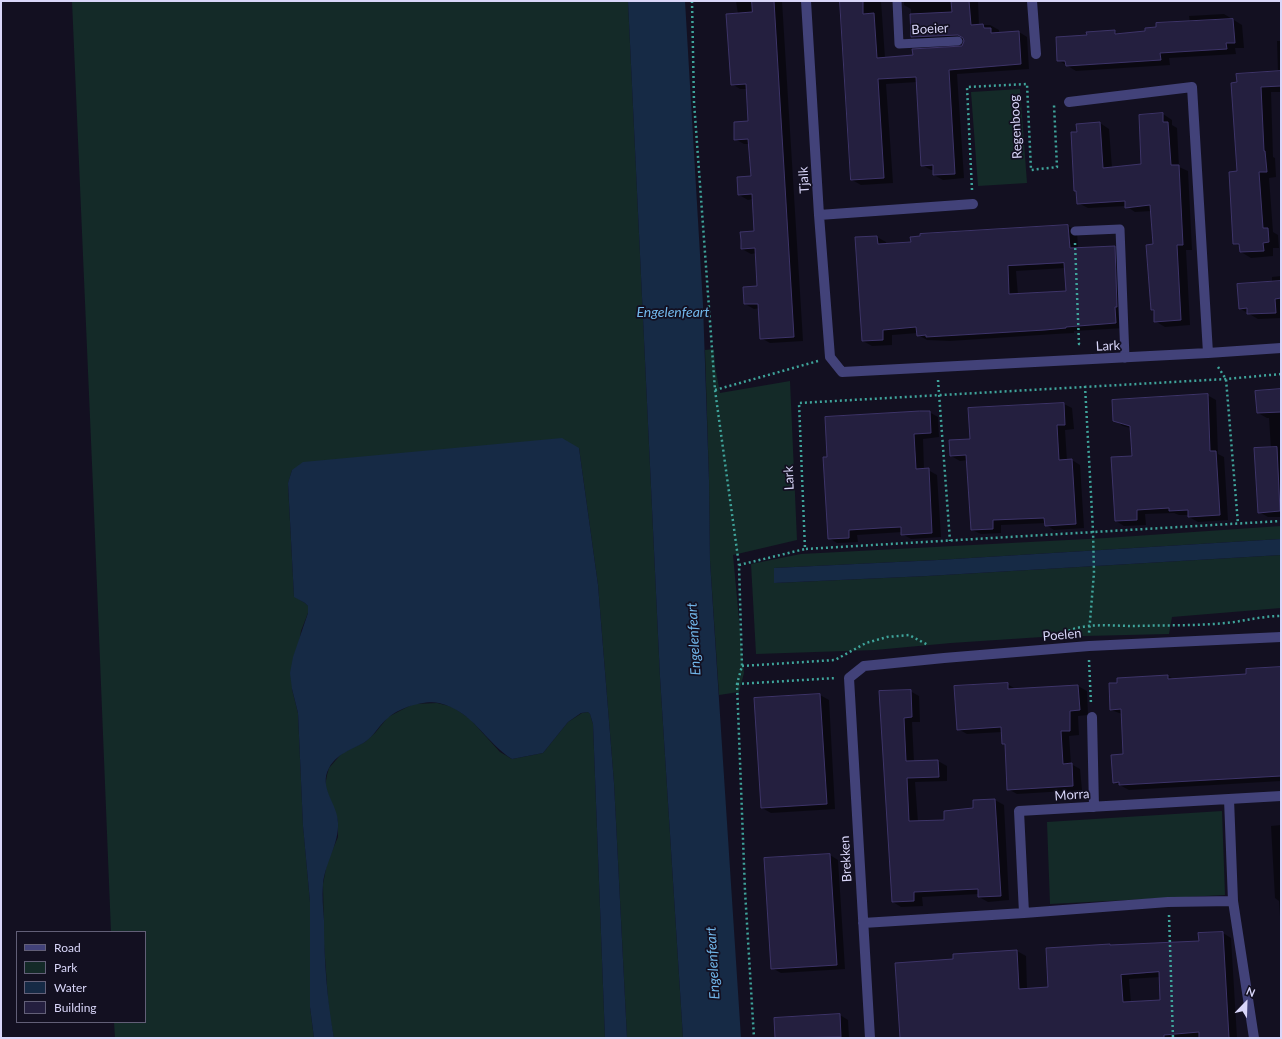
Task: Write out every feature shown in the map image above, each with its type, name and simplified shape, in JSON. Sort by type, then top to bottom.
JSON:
[{"type":"street","name":"Tjalk","points":[[806,1],[819,215],[830,357]]},
{"type":"street","points":[[1032,1],[1036,54]]},
{"type":"street","points":[[1069,102],[1192,87],[1208,354]]},
{"type":"street","points":[[819,215],[973,204]]},
{"type":"street","name":"Lark","points":[[830,357],[842,372],[1208,354],[1281,348]]},
{"type":"street","name":"Poelen","points":[[849,678],[864,666],[944,658],[1089,646],[1281,637]]},
{"type":"street","name":"Brekken","points":[[849,678],[870,1038]]},
{"type":"street","points":[[1092,717],[1094,807]]},
{"type":"street","name":"Morra","points":[[1024,914],[1019,811],[1281,796]]},
{"type":"street","points":[[1229,799],[1233,901],[1254,1038]]},
{"type":"street","points":[[863,923],[1024,914],[1168,902],[1233,901]]},
{"type":"lane","name":"Boeier","points":[[897,1],[899,44],[958,41]]},
{"type":"lane","points":[[1075,231],[1120,229],[1125,358]]},
{"type":"path","points":[[692,1],[694,102],[715,390],[739,565],[742,666],[737,684],[745,891],[754,1038]]},
{"type":"path","name":"Regenboog","points":[[973,204],[967,87],[1027,84],[1031,170],[1057,168],[1054,102],[1069,102]]},
{"type":"path","points":[[1075,231],[1079,344],[1087,344]]},
{"type":"path","points":[[1208,354],[1226,379],[1238,524]]},
{"type":"path","points":[[715,390],[830,357]]},
{"type":"path","points":[[937,368],[950,541]]},
{"type":"path","name":"Lark","points":[[805,549],[799,403],[1226,379],[1281,374]]},
{"type":"path","points":[[1085,386],[1094,573]]},
{"type":"path","points":[[739,565],[805,549],[1281,521]]},
{"type":"path","points":[[737,684],[849,678]]},
{"type":"path","points":[[1168,902],[1173,1038]]},
{"type":"green space","points":[[72,1],[628,1],[660,677],[683,1038],[627,1038],[614,783],[598,585],[579,448],[292,470],[288,484],[294,596],[308,606],[308,613],[301,631],[292,689],[298,713],[303,825],[310,902],[310,1007],[314,1038],[115,1038],[114,1023],[146,1023],[146,931],[111,931]]},
{"type":"green space","points":[[1020,89],[1027,183],[978,186],[971,92]]},
{"type":"green space","points":[[714,349],[715,366],[720,393],[790,381],[797,540],[733,555],[744,673],[739,692],[719,695],[710,561],[705,350]]},
{"type":"green space","points":[[1281,526],[1281,539],[938,560],[774,568],[774,583],[927,576],[1281,555],[1281,608],[1172,617],[1169,634],[1042,637],[875,650],[756,654],[751,564],[801,554],[1106,538]]},
{"type":"green space","points":[[437,703],[453,707],[470,719],[500,752],[512,759],[543,753],[568,722],[582,713],[588,712],[590,714],[593,724],[605,1038],[334,1038],[329,1014],[324,944],[323,884],[327,863],[338,837],[338,821],[325,786],[329,768],[342,753],[365,742],[375,733],[388,717],[413,704]]},
{"type":"green space","points":[[1222,811],[1225,895],[1050,904],[1047,822]]},
{"type":"water","name":"Engelenfeart","points":[[628,1],[685,1],[703,305],[709,480],[710,561],[741,1038],[683,1038],[660,677]]},
{"type":"water","points":[[562,438],[579,448],[598,585],[614,783],[627,1038],[605,1038],[593,724],[590,714],[588,712],[581,713],[568,722],[543,753],[512,759],[461,713],[451,707],[433,702],[405,708],[393,714],[365,742],[340,755],[332,763],[326,775],[327,789],[335,809],[338,823],[338,831],[324,876],[323,884],[326,979],[334,1038],[314,1038],[310,1007],[310,902],[303,826],[298,713],[290,673],[293,657],[308,613],[308,606],[294,597],[288,483],[292,470],[303,462]]},
{"type":"water","points":[[1281,539],[1281,555],[927,576],[774,583],[774,568],[938,560]]},
{"type":"building","points":[[752,1],[774,1],[794,337],[760,339],[758,304],[744,304],[743,287],[757,286],[755,248],[741,249],[740,232],[754,231],[752,194],[738,195],[737,177],[751,176],[748,139],[734,140],[734,122],[748,121],[746,84],[731,85],[726,14],[752,12]]},
{"type":"building","points":[[840,1],[863,1],[863,14],[874,13],[877,58],[913,55],[912,49],[962,46],[964,41],[963,38],[958,35],[911,37],[910,14],[952,12],[951,1],[969,1],[971,25],[983,24],[984,28],[991,28],[991,33],[1019,31],[1021,64],[949,70],[955,174],[933,175],[933,165],[921,166],[916,77],[878,79],[884,178],[851,180]]},
{"type":"building","points":[[1233,19],[1235,43],[1226,43],[1227,49],[1160,53],[1161,60],[1066,66],[1065,61],[1057,61],[1056,37],[1087,35],[1086,32],[1115,30],[1115,34],[1145,31],[1145,28],[1156,27],[1156,23]]},
{"type":"building","points":[[1281,71],[1281,86],[1261,87],[1264,151],[1267,172],[1259,172],[1263,228],[1268,228],[1269,242],[1263,243],[1264,251],[1240,252],[1239,244],[1233,244],[1229,172],[1237,171],[1231,83],[1237,82],[1236,74]]},
{"type":"building","points":[[1163,113],[1163,122],[1168,122],[1171,165],[1179,165],[1183,245],[1177,245],[1181,320],[1154,322],[1154,310],[1151,310],[1146,245],[1153,244],[1150,205],[1125,208],[1125,201],[1077,204],[1076,191],[1074,191],[1071,132],[1077,132],[1076,124],[1100,122],[1103,168],[1141,164],[1139,115]]},
{"type":"building","points":[[1068,225],[1070,248],[1115,246],[1117,307],[1115,307],[1116,323],[1045,330],[926,337],[926,335],[917,336],[916,327],[883,330],[883,340],[862,341],[855,237],[877,236],[878,244],[911,242],[910,237],[920,236],[920,234]],"holes":[[[1064,263],[1066,291],[1009,294],[1008,266]]]},
{"type":"building","points":[[1281,281],[1281,298],[1275,299],[1276,313],[1247,314],[1247,308],[1239,309],[1237,284]]},
{"type":"building","points":[[1281,389],[1281,412],[1257,413],[1255,391]]},
{"type":"building","points":[[1208,394],[1210,451],[1216,451],[1220,515],[1188,517],[1188,510],[1169,511],[1169,508],[1137,510],[1137,520],[1115,521],[1111,457],[1132,456],[1130,426],[1113,421],[1112,400]]},
{"type":"building","points":[[1064,403],[1065,425],[1057,425],[1059,460],[1072,459],[1076,524],[1045,526],[1044,518],[993,520],[993,529],[971,530],[966,455],[950,456],[949,440],[970,439],[968,408]]},
{"type":"building","points":[[930,411],[931,433],[914,434],[916,469],[929,468],[932,533],[901,535],[901,527],[881,528],[849,530],[849,538],[828,539],[823,457],[827,457],[825,417]]},
{"type":"building","points":[[1277,447],[1280,511],[1258,513],[1254,448]]},
{"type":"building","points":[[1281,667],[1281,776],[1119,785],[1119,782],[1113,783],[1111,755],[1123,754],[1121,709],[1110,710],[1109,683],[1117,683],[1117,678],[1168,675],[1168,679],[1246,674],[1246,669]]},
{"type":"building","points":[[1008,683],[1008,689],[1078,685],[1080,710],[1070,711],[1070,731],[1061,731],[1063,764],[1072,763],[1073,786],[1007,790],[1005,744],[1002,744],[1001,727],[957,730],[954,686]]},
{"type":"building","points":[[911,690],[912,717],[904,718],[906,761],[938,760],[939,777],[907,778],[909,821],[944,820],[944,811],[973,808],[973,800],[995,799],[1001,896],[978,897],[978,889],[914,892],[914,901],[892,902],[879,691]]},
{"type":"building","points":[[820,694],[827,804],[761,808],[754,698]]},
{"type":"building","points":[[830,854],[837,965],[771,969],[764,858]]},
{"type":"building","points":[[1223,932],[1229,1038],[1199,1038],[1199,1032],[1164,1035],[1164,1038],[900,1038],[895,963],[953,959],[953,954],[1017,950],[1019,989],[1048,987],[1046,948],[1199,941],[1198,933]],"holes":[[[1159,972],[1160,1000],[1123,1002],[1121,975]]]},
{"type":"building","points":[[840,1014],[841,1037],[775,1038],[774,1018]]}]
